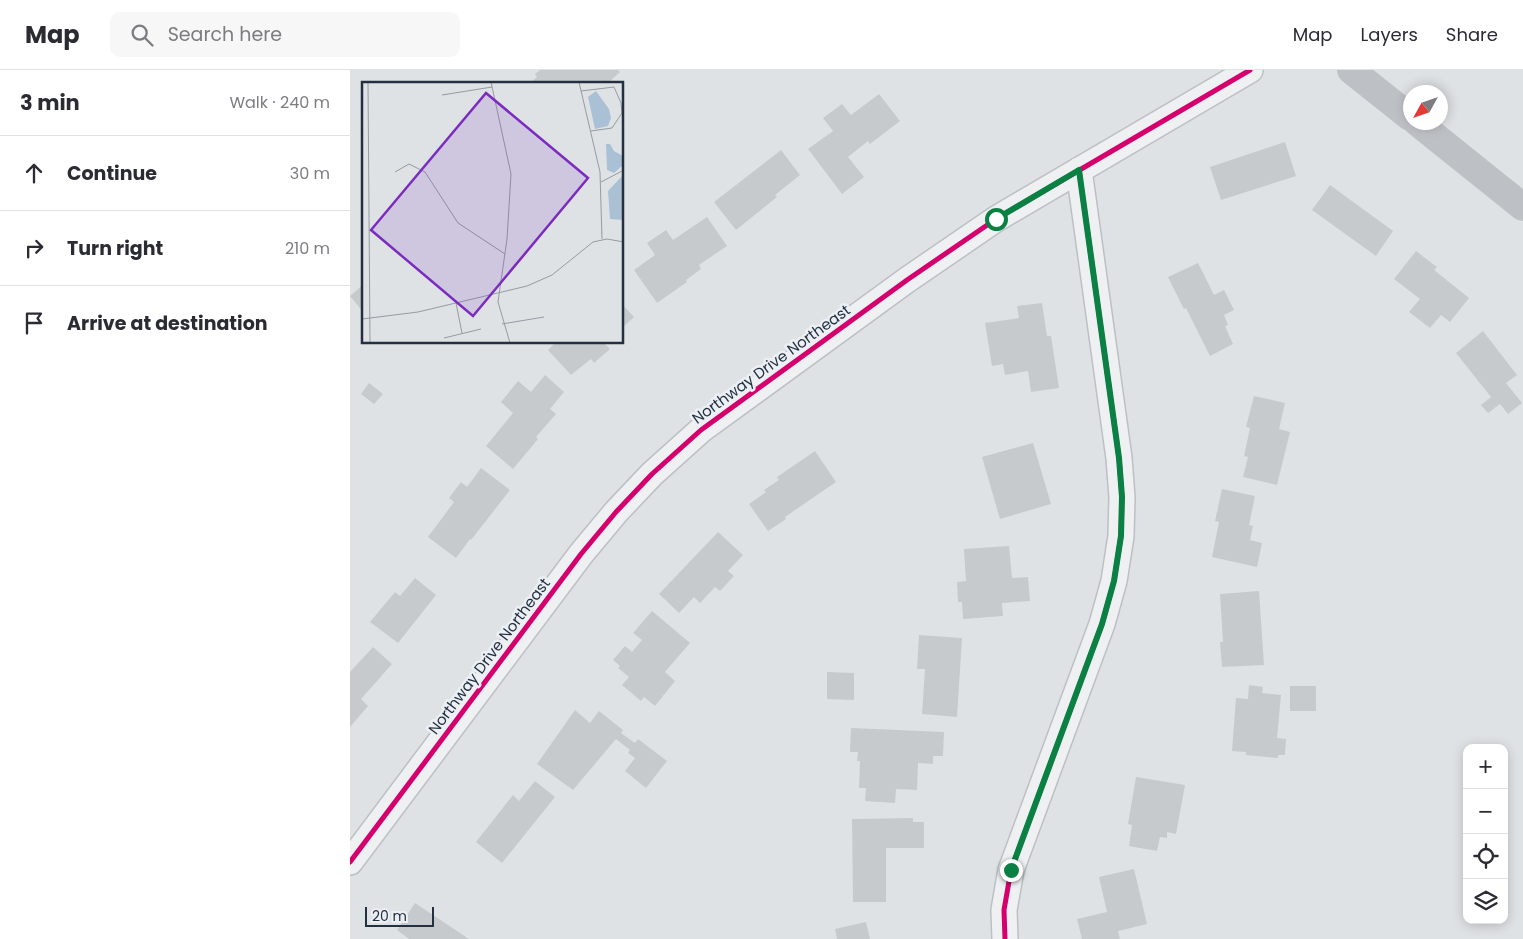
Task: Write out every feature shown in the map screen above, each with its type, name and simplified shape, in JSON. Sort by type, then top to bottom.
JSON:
[{"type":"street","name":"Northway Drive Northeast","points":[[350,862],[581,554],[616,512],[652,474],[701,430],[907,280],[996,219],[1250,70]]},
{"type":"street","points":[[1351,70],[1403,111]]},
{"type":"street","points":[[1427,130],[1523,207]]},
{"type":"street","points":[[1005,939],[1004,910],[1011,870],[1102,624],[1114,581],[1121,536],[1122,497],[1119,458],[1079,170]]},
{"type":"building","points":[[540,70],[618,70],[620,72],[609,82],[531,82],[537,77],[535,74]]},
{"type":"building","points":[[879,94],[900,121],[870,144],[868,141],[848,157],[864,177],[842,194],[808,149],[833,131],[823,118],[842,104],[851,115]]},
{"type":"building","points":[[1285,142],[1296,176],[1221,200],[1210,167]]},
{"type":"building","points":[[781,150],[800,175],[775,195],[777,197],[736,230],[714,202]]},
{"type":"building","points":[[1330,185],[1393,231],[1376,256],[1312,210]]},
{"type":"building","points":[[707,217],[727,246],[699,265],[701,269],[686,280],[687,282],[657,303],[634,270],[655,255],[647,243],[666,230],[673,240]]},
{"type":"building","points":[[1416,251],[1437,267],[1434,270],[1469,298],[1450,322],[1441,315],[1430,328],[1409,312],[1420,299],[1394,279]]},
{"type":"building","points":[[1198,263],[1214,295],[1224,290],[1234,310],[1224,315],[1228,325],[1225,326],[1233,344],[1210,356],[1168,277]]},
{"type":"building","points":[[362,286],[362,311],[350,296]]},
{"type":"building","points":[[1042,303],[1047,336],[1051,336],[1059,388],[1031,392],[1028,371],[1005,375],[1003,364],[992,366],[985,323],[1019,318],[1017,306]]},
{"type":"building","points":[[624,306],[634,317],[624,326]]},
{"type":"building","points":[[1483,331],[1517,375],[1506,383],[1522,403],[1508,414],[1500,404],[1488,413],[1481,405],[1491,397],[1456,353]]},
{"type":"building","points":[[554,344],[605,344],[610,349],[594,363],[591,359],[571,375],[548,350]]},
{"type":"building","points":[[545,375],[564,392],[550,409],[556,414],[536,437],[538,439],[513,469],[486,446],[513,413],[501,402],[518,381],[531,392]]},
{"type":"building","points":[[369,383],[383,394],[374,404],[361,394]]},
{"type":"building","points":[[1254,396],[1285,403],[1279,429],[1290,432],[1277,485],[1243,477],[1248,457],[1244,456],[1250,428],[1246,427]]},
{"type":"building","points":[[1033,443],[1051,504],[1000,519],[982,457]]},
{"type":"building","points":[[815,451],[836,482],[768,531],[749,504],[766,492],[764,490],[779,480],[777,477]]},
{"type":"building","points":[[481,468],[510,490],[456,558],[428,537],[454,502],[449,498],[461,482],[467,487]]},
{"type":"building","points":[[1222,489],[1255,496],[1249,525],[1253,526],[1250,540],[1262,543],[1257,567],[1212,557],[1219,522],[1215,521]]},
{"type":"building","points":[[718,532],[743,555],[728,571],[734,576],[720,591],[715,587],[700,603],[694,597],[679,613],[659,594]]},
{"type":"building","points":[[1009,546],[1012,578],[1028,577],[1030,601],[1002,603],[1003,616],[963,619],[962,602],[958,602],[957,582],[966,581],[964,549]]},
{"type":"building","points":[[415,578],[436,595],[398,643],[370,622],[395,592],[400,596]]},
{"type":"building","points":[[1259,591],[1264,665],[1222,667],[1220,642],[1223,642],[1220,594]]},
{"type":"building","points":[[652,611],[690,643],[665,672],[675,681],[655,706],[644,697],[641,701],[622,685],[629,677],[618,668],[620,666],[613,660],[625,646],[632,652],[642,640],[633,633]]},
{"type":"building","points":[[919,635],[962,638],[957,717],[922,714],[925,669],[917,669]]},
{"type":"building","points":[[373,647],[392,664],[361,699],[368,706],[350,727],[350,672]]},
{"type":"building","points":[[827,672],[854,673],[854,700],[827,699]]},
{"type":"building","points":[[1249,685],[1263,687],[1262,693],[1281,695],[1277,738],[1286,739],[1285,755],[1278,755],[1278,758],[1246,755],[1246,752],[1232,751],[1236,698],[1248,699]]},
{"type":"building","points":[[1290,686],[1316,686],[1316,711],[1290,711]]},
{"type":"building","points":[[575,710],[590,723],[599,711],[623,730],[621,733],[635,743],[638,739],[667,761],[646,788],[625,771],[635,758],[628,753],[630,750],[616,739],[573,790],[537,764]]},
{"type":"building","points":[[851,728],[944,732],[943,756],[933,756],[933,764],[918,763],[917,790],[896,789],[895,803],[865,801],[866,788],[859,788],[860,761],[857,761],[858,752],[850,752]]},
{"type":"building","points":[[1136,777],[1185,785],[1176,834],[1167,832],[1167,838],[1160,837],[1157,851],[1129,846],[1132,825],[1128,824]]},
{"type":"building","points":[[535,781],[555,797],[502,863],[476,842],[513,795],[519,801]]},
{"type":"building","points":[[913,818],[913,822],[924,822],[924,848],[886,848],[886,902],[853,902],[852,819]]},
{"type":"building","points":[[1134,869],[1147,924],[1118,931],[1120,939],[1082,939],[1077,919],[1107,912],[1099,877]]},
{"type":"building","points":[[415,903],[469,939],[409,939],[397,930]]},
{"type":"building","points":[[866,922],[870,939],[837,939],[835,929]]},
{"type":"cycle path","points":[[350,862],[581,554],[616,512],[652,474],[701,430],[907,280],[996,219],[1250,70]]},
{"type":"cycle path","points":[[1005,939],[1004,910],[1011,870],[1102,624],[1114,581],[1121,536],[1122,497],[1119,458],[1079,170]]},
{"type":"route","points":[[996,219],[1079,170],[1119,458],[1122,497],[1121,536],[1114,581],[1102,624],[1011,870]]}]
